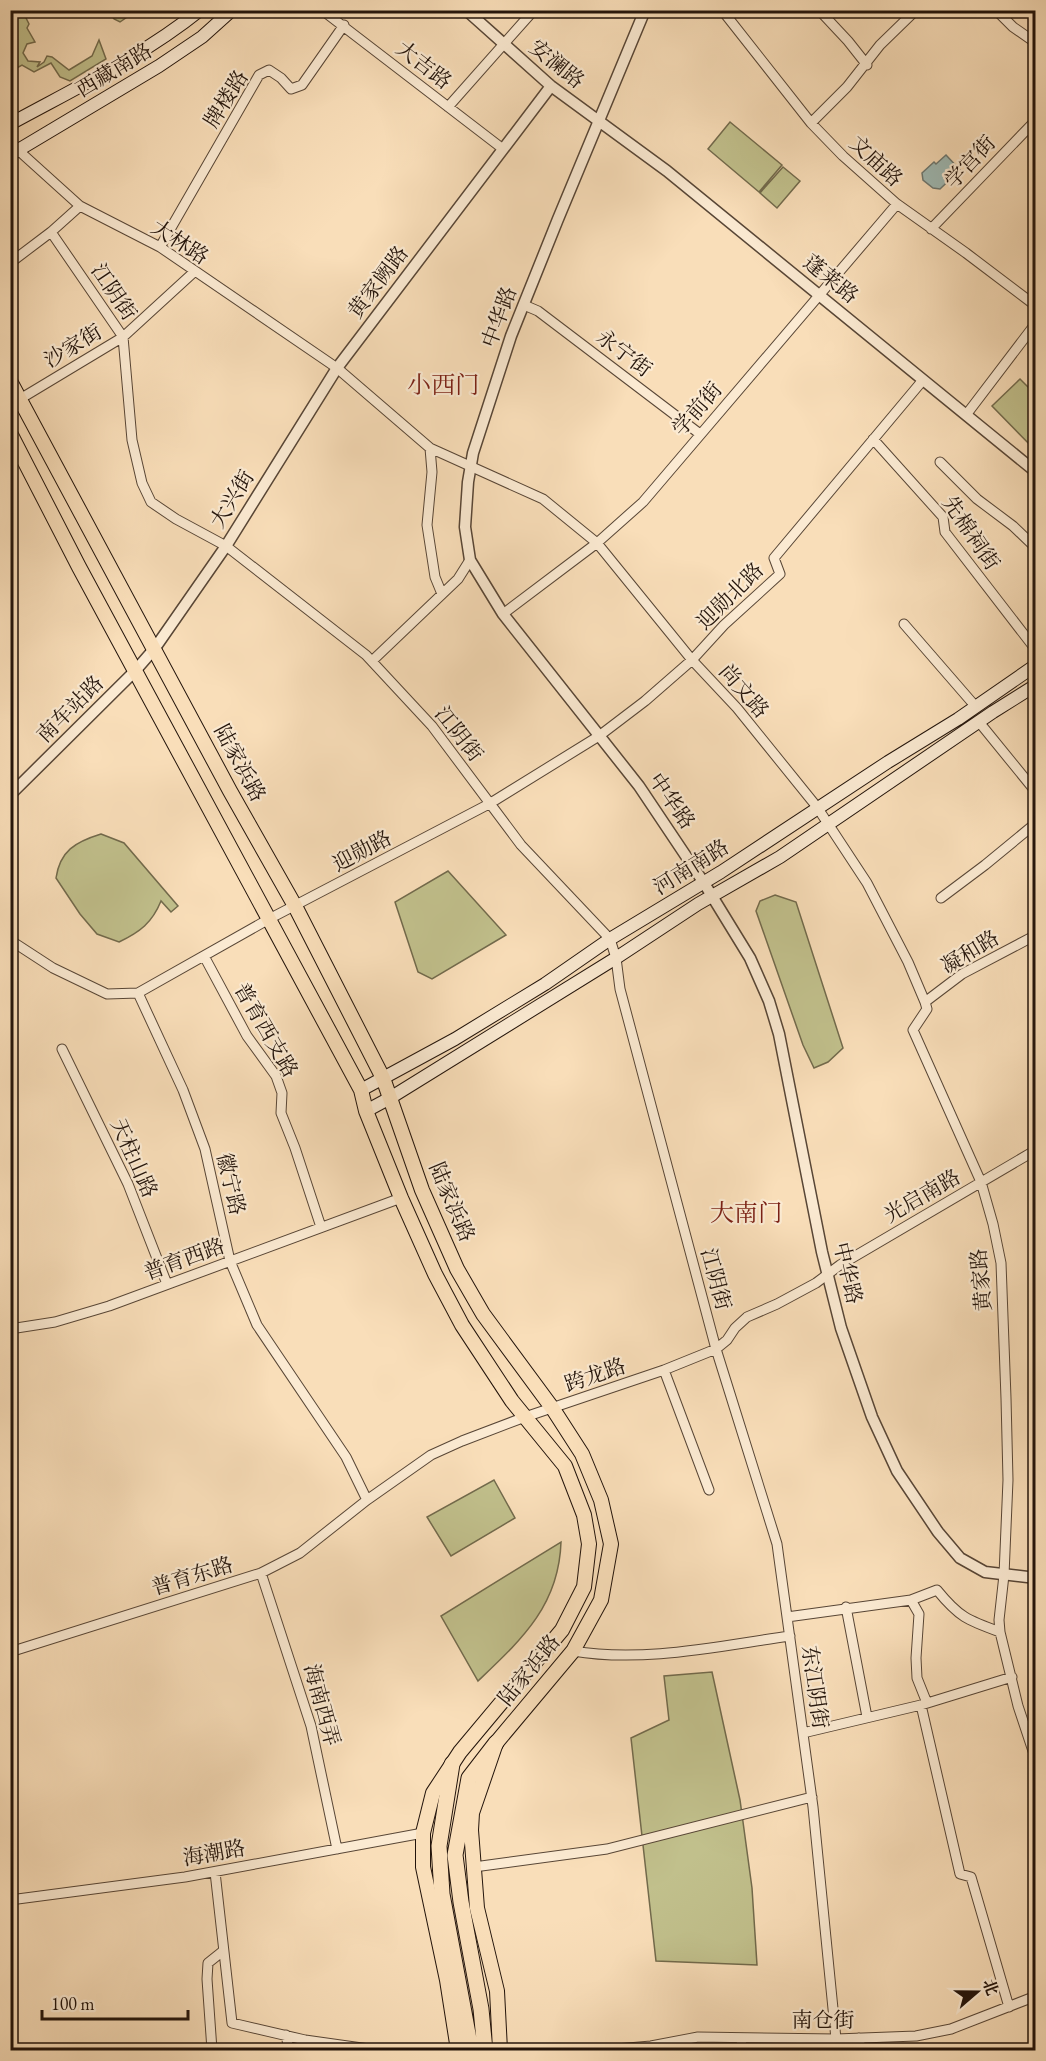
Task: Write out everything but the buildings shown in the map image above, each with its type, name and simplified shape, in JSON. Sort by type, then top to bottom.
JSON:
[{"type":"highway","points":[[485,2050],[481,2009],[460,1902],[455,1855],[469,1778],[496,1743]]},
{"type":"highway","points":[[452,1764],[439,1846],[442,1894],[471,2050]]},
{"type":"main road","name":"西藏南路","points":[[10,124],[106,72],[185,23],[200,10]]},
{"type":"main road","name":"西藏南路","points":[[13,148],[159,66],[201,37],[232,10]]},
{"type":"main road","name":"陆家浜路","points":[[10,381],[233,797],[295,906],[383,1078],[422,1190],[457,1269],[483,1314],[553,1409],[582,1454],[601,1500],[611,1544],[601,1600],[573,1652],[496,1743],[472,1813],[471,1830],[477,1908],[497,1991],[500,2050]]},
{"type":"main road","name":"陆家浜路","points":[[10,433],[79,567],[361,1090],[366,1111],[401,1197],[435,1274],[462,1325],[525,1417],[565,1466],[584,1515],[590,1544],[584,1587],[562,1630],[460,1752],[433,1793],[423,1833],[423,1867],[447,1980],[458,2050]]},
{"type":"main road","name":"河南南路","points":[[361,1090],[455,1039],[544,984],[610,939],[704,883],[817,807],[976,707],[1035,665]]},
{"type":"main road","name":"河南南路","points":[[366,1111],[616,958],[712,896],[780,857],[1035,685]]},
{"type":"street","name":"大吉路","points":[[322,10],[503,149]]},
{"type":"street","name":"安澜路","points":[[466,10],[551,86],[599,121]]},
{"type":"street","points":[[448,107],[534,10]]},
{"type":"street","name":"中华路","points":[[645,10],[511,336],[473,453],[465,527],[470,560],[503,614],[639,786],[704,883],[750,958],[769,1001],[779,1034],[828,1274],[844,1339],[872,1417],[897,1471],[938,1532],[960,1558],[985,1572],[1035,1578]]},
{"type":"street","name":"文庙路","points":[[722,10],[811,123],[843,156],[897,204],[1035,306]]},
{"type":"street","points":[[819,10],[867,65]]},
{"type":"street","points":[[811,123],[867,65],[880,45],[916,10]]},
{"type":"street","points":[[996,10],[1013,27],[1035,43]]},
{"type":"street","name":"牌楼路","points":[[160,248],[259,75],[268,70],[281,78],[291,89],[302,85],[344,25]]},
{"type":"street","name":"黄家阙路","points":[[337,368],[551,86]]},
{"type":"street","name":"学宫街","points":[[931,229],[1035,120]]},
{"type":"street","name":"蓬莱路","points":[[599,121],[667,171],[1035,472]]},
{"type":"street","name":"大林路","points":[[13,148],[80,206],[160,248],[337,368]]},
{"type":"street","name":"学前街","points":[[503,614],[597,543],[643,502],[897,204]]},
{"type":"street","points":[[10,262],[51,232],[80,206]]},
{"type":"street","name":"江阴街","points":[[51,232],[123,337],[132,440],[142,483],[152,502],[176,519],[226,546],[372,661],[432,726],[489,804],[539,865],[610,939],[616,958],[620,989],[716,1348]]},
{"type":"street","name":"沙家街","points":[[20,399],[123,337],[194,272]]},
{"type":"street","name":"永宁街","points":[[524,305],[538,311],[700,434]]},
{"type":"street","points":[[966,415],[1035,323]]},
{"type":"street","points":[[337,368],[430,448],[470,467]]},
{"type":"street","name":"大兴街","points":[[155,648],[226,546],[337,368]]},
{"type":"street","name":"迎勋北路","points":[[599,736],[645,701],[692,660],[724,626],[780,574],[774,558],[923,380]]},
{"type":"street","name":"先棉祠街","points":[[873,439],[943,517],[945,532],[1035,650]]},
{"type":"street","points":[[430,448],[432,472],[427,525],[435,577],[442,594]]},
{"type":"street","points":[[939,462],[977,499],[1013,526],[1035,548]]},
{"type":"street","name":"尚文路","points":[[470,467],[543,499],[597,543],[692,660],[737,708],[817,807],[867,883],[908,962],[925,1002]]},
{"type":"street","points":[[372,661],[459,579],[470,560]]},
{"type":"street","points":[[904,624],[976,707]]},
{"type":"street","name":"南车站路","points":[[10,795],[135,671],[155,648]]},
{"type":"street","points":[[979,722],[1035,792]]},
{"type":"street","name":"迎勋路","points":[[138,993],[269,919],[489,804],[599,736]]},
{"type":"street","points":[[941,898],[985,865],[1035,822]]},
{"type":"street","name":"凝和路","points":[[925,1002],[969,970],[1035,935]]},
{"type":"street","points":[[10,940],[53,968],[107,994],[138,993]]},
{"type":"street","name":"普育西支路","points":[[204,956],[247,1036],[276,1076],[282,1093],[281,1113],[321,1227]]},
{"type":"street","name":"徽宁路","points":[[138,993],[183,1090],[205,1149],[230,1261],[257,1325],[346,1457],[367,1500]]},
{"type":"street","name":"黄家路","points":[[925,1002],[927,1009],[913,1030],[981,1182],[993,1224],[1000,1263],[1008,1480],[1004,1575],[999,1620],[1018,1706],[1035,1760]]},
{"type":"street","name":"天柱山路","points":[[62,1050],[128,1184],[167,1284]]},
{"type":"street","name":"光启南路","points":[[828,1274],[1035,1150]]},
{"type":"street","name":"普育西路","points":[[10,1329],[56,1322],[109,1306],[401,1197]]},
{"type":"street","name":"跨龙路","points":[[367,1500],[431,1455],[462,1441],[664,1370],[716,1348],[727,1340],[735,1328],[747,1317],[777,1304],[828,1274]]},
{"type":"street","name":"东江阴街","points":[[716,1348],[777,1544],[812,1797],[836,2039]]},
{"type":"street","points":[[664,1370],[709,1490]]},
{"type":"street","name":"普育东路","points":[[10,1652],[261,1573],[300,1553],[367,1500]]},
{"type":"street","name":"海南西弄","points":[[261,1573],[311,1726],[337,1849]]},
{"type":"street","points":[[787,1617],[846,1607],[911,1600],[937,1590],[952,1608],[968,1620],[1000,1632]]},
{"type":"street","points":[[911,1600],[919,1614],[916,1658],[918,1678],[960,1874],[971,1877],[1009,2007]]},
{"type":"street","points":[[846,1607],[867,1718]]},
{"type":"street","points":[[573,1652],[601,1656],[646,1655],[790,1636]]},
{"type":"street","points":[[803,1732],[924,1704],[1012,1677]]},
{"type":"street","points":[[474,1867],[608,1849],[812,1797]]},
{"type":"street","name":"海潮路","points":[[10,1900],[215,1872],[423,1833]]},
{"type":"street","points":[[215,1872],[232,2023],[286,2036],[376,2050]]},
{"type":"street","points":[[212,2050],[208,1963],[223,1951]]},
{"type":"street","name":"南仓街","points":[[605,2050],[651,2046],[698,2037],[836,2039],[916,2037],[951,2029],[1035,1996]]},
{"type":"street","points":[[286,2036],[290,2050]]},
{"type":"street","points":[[741,2038],[742,2050]]},
{"type":"street","points":[[859,2038],[861,2050]]},
{"type":"shaded area","points":[[11,10],[15,15],[22,13],[29,24],[27,28],[35,42],[27,44],[23,53],[28,61],[40,62],[37,67],[44,62],[47,56],[52,57],[69,70],[92,56],[99,40],[106,59],[70,81],[60,77],[51,63],[34,72],[22,65],[15,69],[11,62]]},
{"type":"shaded area","points":[[108,11],[136,11],[120,22],[114,19]]},
{"type":"shaded area","points":[[730,122],[782,165],[759,192],[708,149]]},
{"type":"shaded area","points":[[783,167],[800,181],[777,208],[760,193]]},
{"type":"shaded area","points":[[1020,379],[1035,394],[1036,447],[1034,449],[992,406]]},
{"type":"shaded area","points":[[101,834],[124,843],[178,906],[171,912],[161,901],[154,915],[144,926],[119,942],[97,934],[80,914],[56,878],[61,861],[70,849],[84,840]]},
{"type":"shaded area","points":[[448,871],[506,935],[432,979],[418,972],[395,902]]},
{"type":"shaded area","points":[[775,895],[796,902],[843,1048],[828,1062],[814,1068],[803,1045],[756,911],[760,901]]},
{"type":"shaded area","points":[[494,1480],[515,1518],[451,1556],[427,1517]]},
{"type":"shaded area","points":[[561,1542],[559,1565],[553,1585],[535,1620],[509,1651],[478,1681],[441,1616]]},
{"type":"shaded area","points":[[712,1672],[740,1800],[752,1888],[757,1965],[656,1961],[631,1738],[669,1720],[664,1676]]},
{"type":"water","points":[[946,155],[960,170],[940,189],[933,188],[923,180],[922,173]]},
{"type":"district","name":"小西门","points":[[443,385]]},
{"type":"district","name":"大南门","points":[[746,1213]]}]
